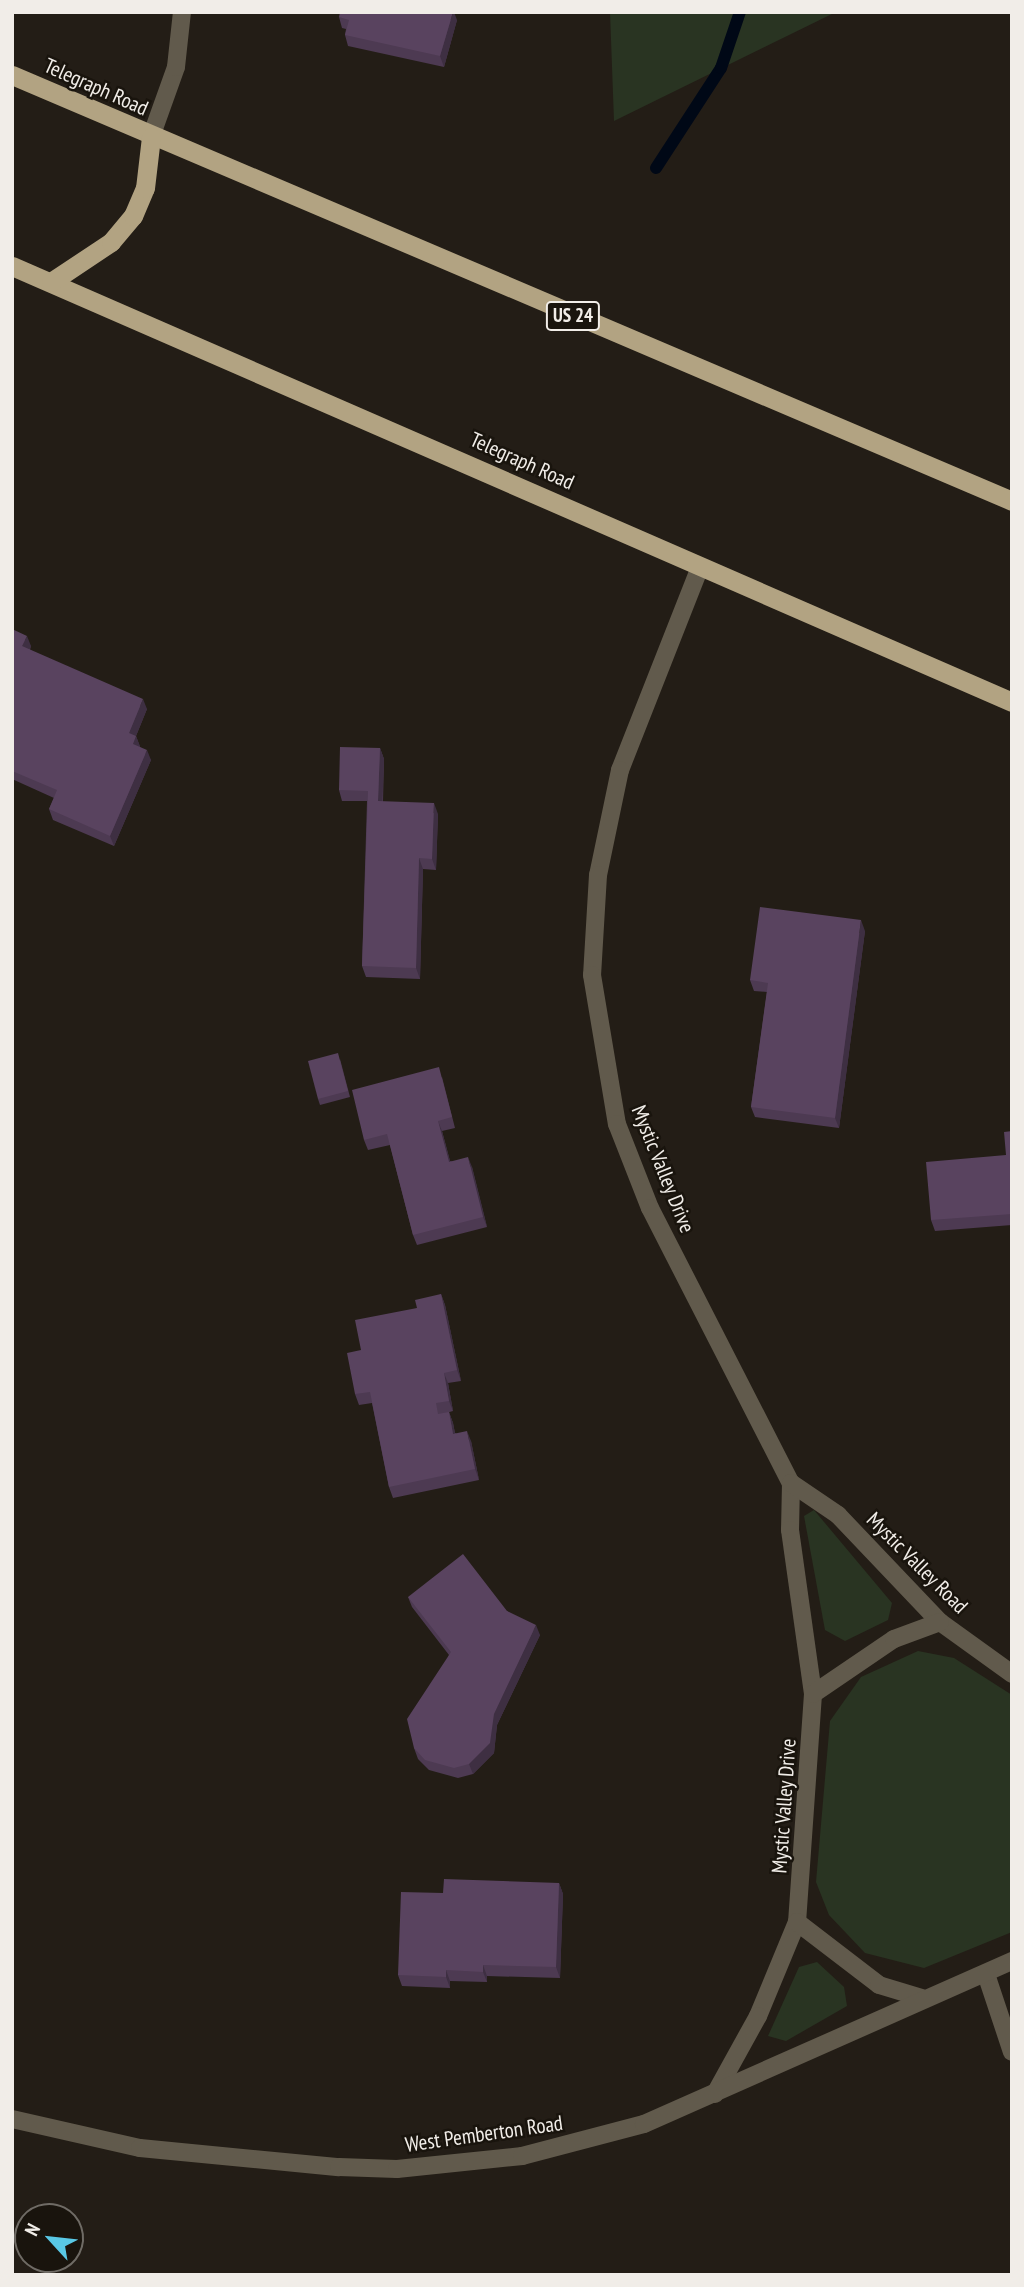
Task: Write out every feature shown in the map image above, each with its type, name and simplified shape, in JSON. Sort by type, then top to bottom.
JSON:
[{"type":"highway","name":"Telegraph Road","points":[[12,75],[150,137],[1012,501]]},
{"type":"highway","points":[[51,282],[111,243],[133,216],[145,188],[150,137]]},
{"type":"highway","name":"Telegraph Road","points":[[12,266],[1012,702]]},
{"type":"street","points":[[150,137],[176,67],[182,12]]},
{"type":"street","name":"Mystic Valley Drive","points":[[700,567],[636,719],[610,808],[592,922],[593,987],[604,1074],[638,1179],[791,1483],[790,1530],[813,1694],[797,1922],[758,2016],[715,2094]]},
{"type":"street","name":"Mystic Valley Road","points":[[791,1483],[838,1515],[940,1622],[1012,1674]]},
{"type":"street","points":[[813,1694],[894,1639],[940,1622]]},
{"type":"street","points":[[797,1922],[878,1985],[922,1998]]},
{"type":"street","name":"West Pemberton Road","points":[[12,2119],[153,2150],[397,2169],[579,2144],[715,2094],[922,1998],[986,1974],[1012,1961]]},
{"type":"street","points":[[986,1974],[1012,2052]]},
{"type":"green space","points":[[610,12],[836,12],[614,121]]},
{"type":"green space","points":[[814,1510],[892,1603],[888,1620],[845,1641],[825,1630],[804,1516]]},
{"type":"green space","points":[[918,1651],[954,1658],[1012,1695],[1012,1932],[924,1968],[865,1953],[829,1915],[816,1882],[830,1721],[861,1677]]},
{"type":"green space","points":[[817,1962],[844,1987],[847,2006],[786,2041],[768,2036],[799,1967]]},
{"type":"building","points":[[340,12],[453,12],[440,56],[345,35],[349,20],[339,17]]},
{"type":"building","points":[[12,629],[27,636],[22,646],[143,699],[129,733],[136,736],[133,744],[147,750],[110,836],[49,809],[57,790],[12,771]]},
{"type":"building","points":[[340,747],[380,748],[378,801],[434,803],[432,859],[419,858],[416,968],[362,966],[368,791],[339,790]]},
{"type":"building","points":[[760,907],[861,920],[835,1118],[751,1107],[768,983],[750,980]]},
{"type":"building","points":[[338,1053],[348,1091],[318,1099],[308,1061]]},
{"type":"building","points":[[439,1067],[452,1117],[438,1121],[449,1162],[468,1157],[483,1217],[413,1235],[387,1134],[364,1140],[352,1090]]},
{"type":"building","points":[[1012,1131],[1012,1214],[931,1220],[926,1162],[1006,1155],[1004,1132]]},
{"type":"building","points":[[441,1294],[457,1370],[444,1373],[449,1401],[436,1403],[438,1414],[449,1412],[453,1434],[467,1431],[475,1469],[389,1487],[370,1392],[355,1394],[347,1353],[361,1350],[355,1320],[417,1308],[415,1300]]},
{"type":"building","points":[[463,1554],[507,1611],[536,1625],[494,1714],[490,1743],[469,1764],[454,1768],[425,1760],[414,1748],[407,1719],[451,1652],[408,1597]]},
{"type":"building","points":[[444,1879],[559,1883],[556,1967],[483,1965],[483,1972],[446,1970],[446,1977],[398,1975],[401,1892],[443,1893]]},
{"type":"waterway","points":[[656,168],[721,68],[740,12]]}]
